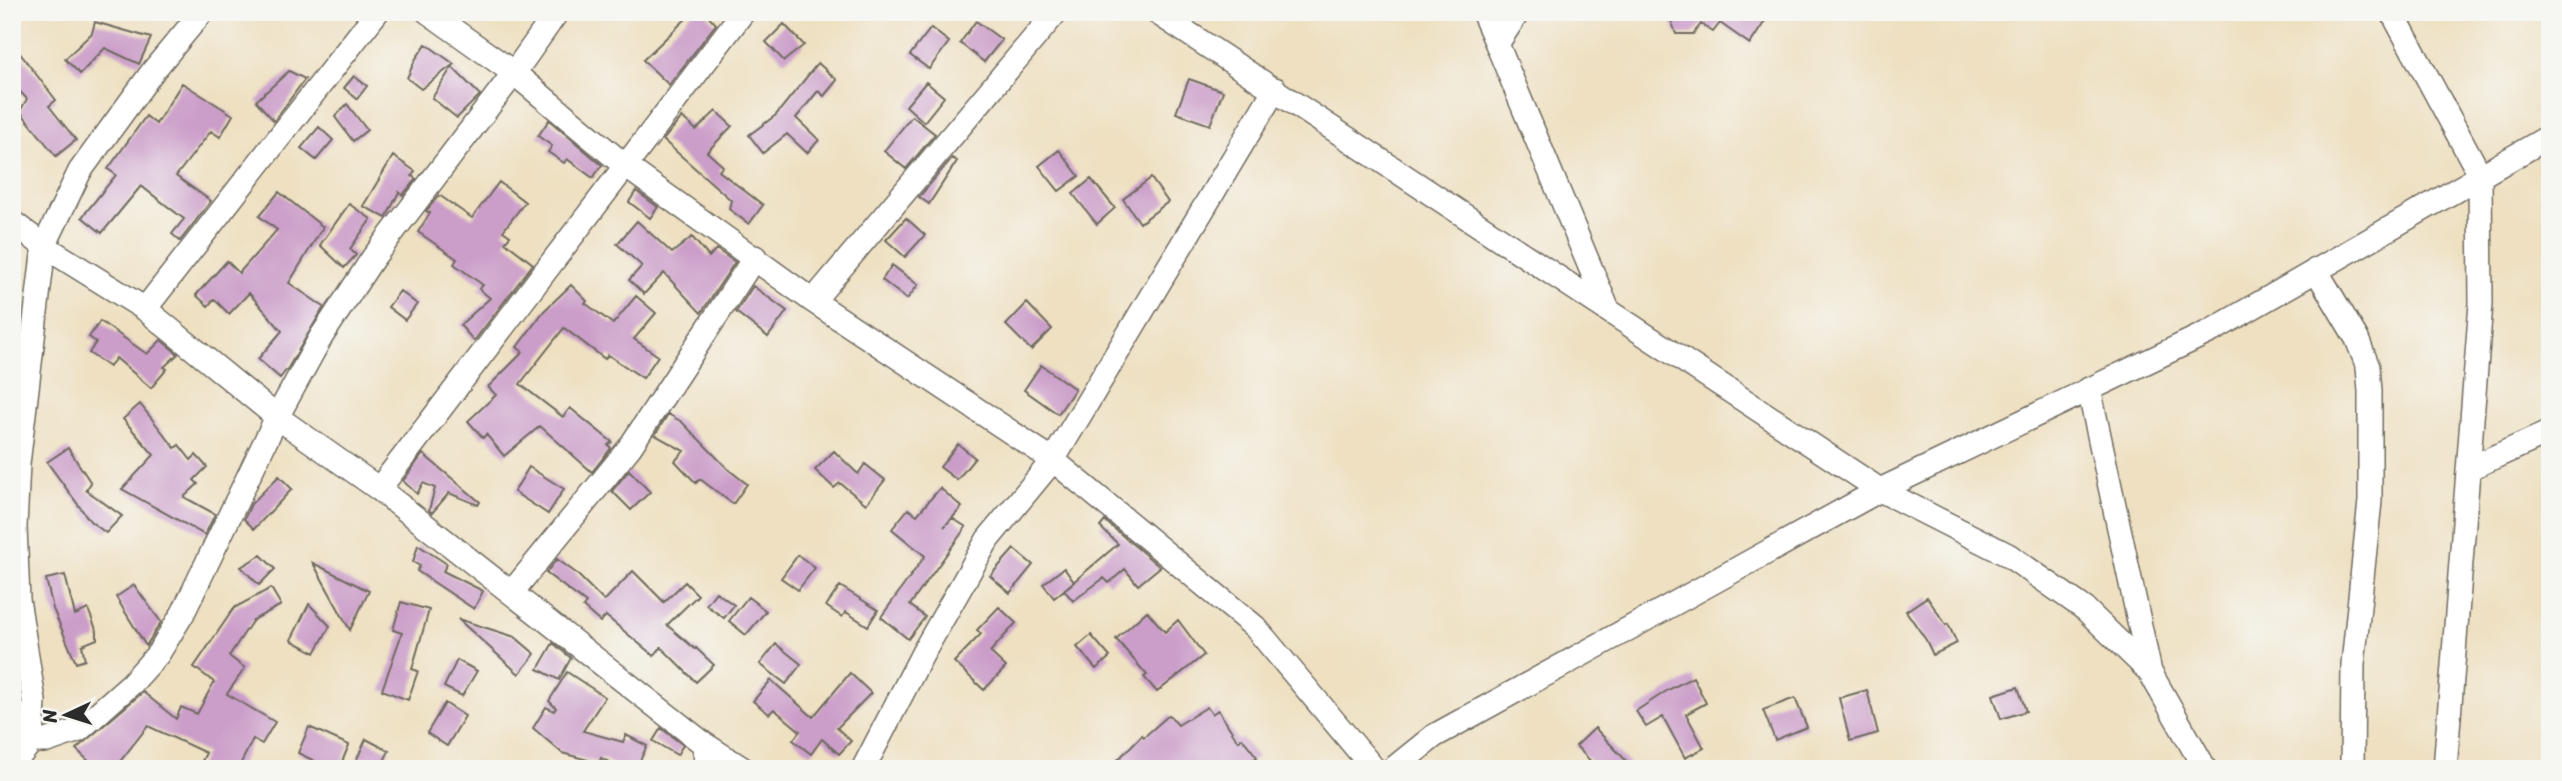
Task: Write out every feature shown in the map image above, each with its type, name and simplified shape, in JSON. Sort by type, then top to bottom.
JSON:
[{"type":"street","points":[[12,765],[32,741],[34,701],[18,598],[15,527],[18,464],[44,246],[80,171],[153,71],[202,12]]},
{"type":"street","points":[[145,309],[377,12]]},
{"type":"street","points":[[428,12],[514,73],[624,164],[813,301],[1053,460],[1255,627],[1374,769]]},
{"type":"street","points":[[32,741],[47,741],[79,730],[132,683],[158,654],[183,613],[277,417],[321,337],[373,258],[514,73],[556,12]]},
{"type":"street","points":[[379,489],[624,164],[743,12]]},
{"type":"street","points":[[813,301],[1056,12]]},
{"type":"street","points":[[1156,12],[1880,490],[2008,555],[2085,609],[2150,672],[2205,769]]},
{"type":"street","points":[[1483,12],[1608,310]]},
{"type":"street","points":[[1497,44],[1518,12]]},
{"type":"street","points":[[2392,12],[2480,175],[2481,303],[2445,769]]},
{"type":"street","points":[[863,769],[923,653],[988,539],[1053,460],[1275,89]]},
{"type":"street","points":[[1392,769],[1434,736],[1880,490],[2213,330],[2550,136]]},
{"type":"street","points":[[12,222],[44,246],[145,309],[277,417],[379,489],[704,744],[743,769]]},
{"type":"street","points":[[512,592],[631,447],[755,257]]},
{"type":"street","points":[[2316,270],[2357,339],[2368,367],[2370,391],[2371,501],[2353,664],[2353,769]]},
{"type":"street","points":[[2089,389],[2150,672]]},
{"type":"street","points":[[2468,469],[2550,432]]},
{"type":"street","points":[[704,744],[708,769]]},
{"type":"building","points":[[693,12],[705,12],[716,24],[669,85],[643,60]]},
{"type":"building","points":[[1668,12],[1771,12],[1750,44],[1720,23],[1713,32],[1701,24],[1693,34],[1676,34]]},
{"type":"building","points":[[976,21],[1002,40],[984,62],[960,43]]},
{"type":"building","points":[[95,22],[151,38],[139,64],[105,48],[80,74],[65,59],[92,33]]},
{"type":"building","points":[[784,24],[804,45],[784,61],[766,42]]},
{"type":"building","points":[[931,28],[949,42],[929,69],[910,55]]},
{"type":"building","points":[[12,43],[56,100],[49,106],[76,140],[56,156],[20,111],[27,99],[12,83]]},
{"type":"building","points":[[426,44],[454,64],[421,89],[407,78]]},
{"type":"building","points":[[818,63],[837,80],[824,96],[818,91],[796,118],[819,140],[807,153],[787,134],[763,153],[749,135],[776,115]]},
{"type":"building","points":[[452,67],[480,95],[457,118],[432,98]]},
{"type":"building","points":[[289,71],[305,79],[274,121],[256,101]]},
{"type":"building","points":[[354,76],[367,86],[357,99],[344,88]]},
{"type":"building","points":[[1189,79],[1223,91],[1210,125],[1176,113]]},
{"type":"building","points":[[926,82],[944,97],[924,122],[906,106]]},
{"type":"building","points":[[182,83],[233,115],[220,137],[211,131],[176,176],[211,201],[180,241],[172,234],[184,219],[141,186],[102,233],[82,217],[116,175],[108,169],[146,116],[156,124]]},
{"type":"building","points":[[347,104],[367,130],[353,141],[335,117]]},
{"type":"building","points":[[716,111],[732,126],[707,152],[723,166],[719,171],[763,205],[749,224],[729,209],[731,200],[663,140],[682,117],[696,130]]},
{"type":"building","points":[[912,116],[935,134],[906,169],[884,151]]},
{"type":"building","points":[[549,120],[602,165],[593,178],[567,159],[564,163],[548,152],[552,146],[538,136]]},
{"type":"building","points":[[319,127],[333,140],[316,160],[301,148]]},
{"type":"building","points":[[1059,150],[1079,176],[1059,191],[1039,166]]},
{"type":"building","points":[[393,156],[415,171],[412,176],[416,179],[403,195],[399,192],[386,218],[363,206]]},
{"type":"building","points":[[952,158],[957,161],[929,204],[919,197]]},
{"type":"building","points":[[1151,178],[1168,202],[1140,223],[1123,199]]},
{"type":"building","points":[[1091,179],[1115,208],[1097,224],[1073,194]]},
{"type":"building","points":[[499,182],[525,202],[503,231],[510,236],[505,242],[533,264],[474,341],[460,325],[490,298],[479,289],[483,285],[454,264],[457,259],[418,232],[430,213],[426,211],[439,195],[472,218]]},
{"type":"building","points":[[636,191],[658,207],[650,218],[629,202]]},
{"type":"building","points":[[279,192],[323,227],[289,283],[324,307],[280,378],[258,359],[282,331],[249,293],[229,314],[214,299],[208,306],[196,295],[227,261],[239,273],[277,230],[259,216]]},
{"type":"building","points":[[349,204],[371,219],[350,249],[356,255],[344,268],[320,245]]},
{"type":"building","points":[[906,218],[925,235],[905,257],[886,240]]},
{"type":"building","points":[[637,221],[672,253],[692,237],[709,257],[716,249],[735,262],[701,313],[664,273],[644,294],[629,280],[642,266],[617,244]]},
{"type":"building","points":[[892,265],[918,285],[907,299],[882,280]]},
{"type":"building","points":[[571,285],[587,301],[585,303],[613,324],[636,296],[656,313],[634,339],[658,356],[643,378],[608,355],[605,359],[564,328],[520,384],[563,417],[570,408],[612,442],[608,445],[611,448],[592,472],[540,426],[504,456],[486,434],[483,438],[468,421],[496,395],[488,387],[523,352],[517,347],[544,311]]},
{"type":"building","points":[[753,286],[787,311],[768,337],[736,312]]},
{"type":"building","points":[[400,291],[417,304],[405,320],[388,307]]},
{"type":"building","points":[[1027,303],[1052,329],[1031,350],[1006,325]]},
{"type":"building","points":[[100,321],[147,354],[161,340],[178,354],[164,367],[167,369],[151,388],[116,358],[109,367],[89,353],[96,342],[89,337]]},
{"type":"building","points":[[1041,365],[1075,389],[1058,414],[1024,390]]},
{"type":"building","points":[[140,404],[175,448],[179,445],[191,460],[196,455],[207,467],[194,480],[198,484],[184,497],[215,514],[205,535],[122,489],[154,455],[123,419]]},
{"type":"building","points":[[668,414],[682,422],[729,470],[747,484],[733,504],[700,479],[696,483],[675,461],[684,451],[655,435]]},
{"type":"building","points":[[958,444],[975,458],[957,480],[940,467]]},
{"type":"building","points":[[68,448],[91,483],[86,490],[122,516],[106,533],[90,521],[47,462]]},
{"type":"building","points":[[834,451],[858,474],[865,464],[885,480],[866,504],[840,483],[834,488],[815,470]]},
{"type":"building","points":[[423,454],[480,502],[478,505],[449,493],[432,513],[429,510],[435,488],[423,483],[417,494],[403,481]]},
{"type":"building","points":[[529,467],[564,489],[548,514],[514,492]]},
{"type":"building","points":[[629,470],[650,492],[631,510],[612,491]]},
{"type":"building","points":[[279,476],[292,489],[254,529],[244,519],[251,504]]},
{"type":"building","points":[[940,488],[962,507],[952,518],[966,527],[910,605],[925,617],[908,639],[881,617],[925,556],[892,529],[908,509],[917,515]]},
{"type":"building","points":[[1105,521],[1160,567],[1138,585],[1125,569],[1109,583],[1104,578],[1073,601],[1064,590],[1118,544],[1100,527]]},
{"type":"building","points":[[418,545],[447,564],[443,571],[483,591],[474,609],[417,571],[420,566],[413,562]]},
{"type":"building","points":[[1014,549],[1033,565],[1010,593],[990,576]]},
{"type":"building","points":[[261,555],[275,569],[259,585],[241,567]]},
{"type":"building","points":[[798,555],[815,568],[798,590],[781,578]]},
{"type":"building","points":[[557,559],[576,573],[604,601],[633,571],[664,602],[685,582],[698,595],[667,625],[714,665],[696,682],[661,647],[654,656],[606,616],[600,622],[583,607],[586,603],[546,573]]},
{"type":"building","points":[[313,563],[369,591],[350,630]]},
{"type":"building","points":[[1064,568],[1074,582],[1054,598],[1043,584]]},
{"type":"building","points":[[65,575],[75,615],[88,609],[97,632],[97,639],[82,645],[85,660],[76,663],[53,609],[46,579]]},
{"type":"building","points":[[134,585],[161,622],[146,646],[116,597]]},
{"type":"building","points":[[840,586],[878,610],[868,626],[846,612],[842,617],[826,606]]},
{"type":"building","points":[[271,588],[281,605],[253,620],[229,656],[245,668],[227,694],[275,722],[262,744],[253,739],[238,769],[198,769],[206,753],[148,726],[114,769],[97,769],[76,749],[143,692],[176,719],[181,707],[197,714],[214,682],[194,667],[234,608]]},
{"type":"building","points":[[716,592],[734,605],[724,618],[706,605]]},
{"type":"building","points":[[748,597],[766,611],[746,635],[729,621]]},
{"type":"building","points":[[1927,597],[1946,625],[1948,624],[1957,643],[1933,655],[1906,611]]},
{"type":"building","points":[[401,602],[429,610],[412,669],[418,671],[408,700],[382,690],[402,633],[393,630]]},
{"type":"building","points":[[309,604],[330,626],[315,653],[291,640]]},
{"type":"building","points":[[999,607],[1016,623],[990,652],[1006,667],[984,690],[954,662],[981,634],[977,630]]},
{"type":"building","points":[[1147,611],[1165,632],[1178,620],[1204,655],[1157,692],[1144,677],[1147,675],[1116,639]]},
{"type":"building","points":[[458,619],[515,637],[535,654],[519,674]]},
{"type":"building","points":[[1091,635],[1110,657],[1096,669],[1077,647]]},
{"type":"building","points":[[553,643],[571,658],[559,680],[538,669]]},
{"type":"building","points":[[776,644],[801,664],[786,684],[760,664]]},
{"type":"building","points":[[457,660],[477,671],[462,696],[444,687]]},
{"type":"building","points":[[567,672],[605,697],[583,731],[623,742],[626,735],[647,746],[636,769],[622,769],[601,758],[599,763],[562,753],[533,728],[546,707],[554,711],[556,708],[549,701]]},
{"type":"building","points":[[850,673],[871,693],[837,728],[851,741],[839,754],[822,739],[811,754],[793,740],[800,731],[774,709],[769,714],[753,701],[771,680],[813,717]]},
{"type":"building","points":[[1693,677],[1706,703],[1686,714],[1704,748],[1685,758],[1663,717],[1646,727],[1636,711]]},
{"type":"building","points":[[2018,687],[2026,711],[2001,719],[1993,695]]},
{"type":"building","points":[[1867,690],[1878,733],[1850,741],[1839,698]]},
{"type":"building","points":[[1795,698],[1807,727],[1775,740],[1763,710]]},
{"type":"building","points":[[445,703],[465,716],[447,746],[427,733]]},
{"type":"building","points":[[1207,707],[1212,714],[1218,710],[1238,741],[1242,738],[1257,757],[1242,769],[1109,769],[1142,735],[1144,737],[1169,715],[1178,725]]},
{"type":"building","points":[[309,727],[349,745],[339,769],[331,769],[298,753]]},
{"type":"building","points":[[661,728],[683,745],[677,755],[653,741]]},
{"type":"building","points":[[1595,728],[1634,769],[1598,769],[1576,746]]},
{"type":"building","points":[[366,739],[389,751],[380,769],[371,769],[356,761]]}]
